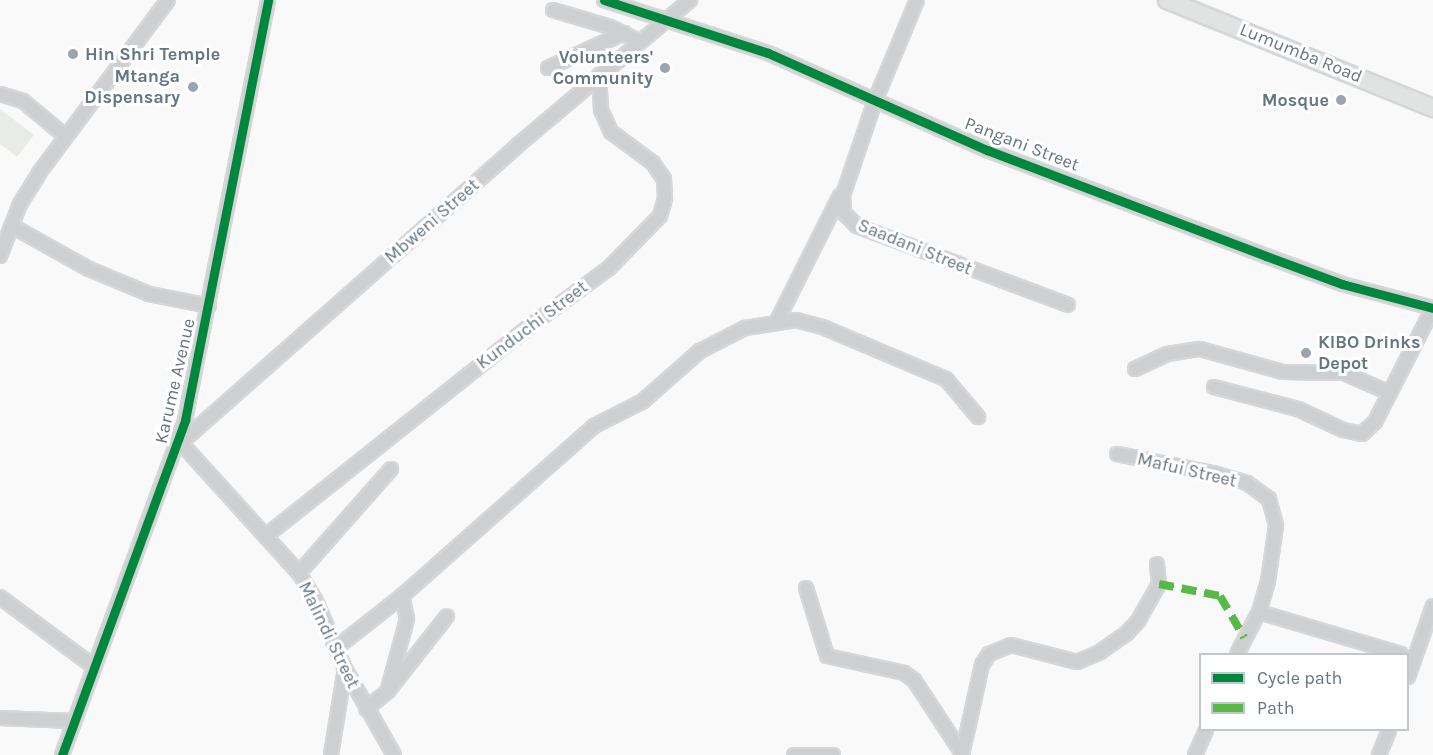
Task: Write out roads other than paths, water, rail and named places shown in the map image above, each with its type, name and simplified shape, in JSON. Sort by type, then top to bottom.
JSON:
[{"type":"main road","name":"Lumumba Road","points":[[1167,0],[1433,108]]},
{"type":"street","points":[[0,256],[20,204],[65,136],[168,0]]},
{"type":"street","name":"Karume Avenue","points":[[62,755],[93,666],[179,445],[209,306],[268,0]]},
{"type":"street","name":"Pangani Street","points":[[604,0],[768,53],[987,150],[1266,256],[1342,284],[1433,308]]},
{"type":"street","name":"Mbweni Street","points":[[179,445],[599,75],[690,0]]},
{"type":"street","name":"Saadani Street","points":[[917,0],[875,100],[848,180],[842,207],[856,226],[1068,304]]},
{"type":"street","points":[[553,10],[624,33],[639,41]]},
{"type":"street","points":[[548,69],[624,33]]},
{"type":"street","name":"Kunduchi Street","points":[[267,535],[525,329],[609,268],[660,216],[665,198],[664,179],[653,163],[611,132],[601,110],[599,75]]},
{"type":"street","points":[[0,94],[23,101],[65,136]]},
{"type":"street","points":[[777,321],[848,180]]},
{"type":"street","points":[[12,226],[89,269],[149,294],[209,306]]},
{"type":"street","points":[[1214,387],[1298,409],[1343,430],[1362,434],[1375,422],[1433,308]]},
{"type":"street","points":[[336,648],[402,596],[594,426],[642,401],[700,351],[745,328],[777,321],[796,320],[825,328],[946,379],[978,417]]},
{"type":"street","points":[[1135,369],[1167,354],[1200,349],[1284,372],[1344,373],[1390,393]]},
{"type":"street","name":"Malindi Street","points":[[179,445],[267,535],[299,573],[345,669],[394,755]]},
{"type":"street","name":"Mafui Street","points":[[1117,454],[1213,473],[1247,483],[1269,500],[1276,526],[1268,581],[1259,612],[1238,653]]},
{"type":"street","points":[[299,573],[391,469]]},
{"type":"street","points":[[962,754],[982,665],[989,654],[1011,645],[1077,662],[1100,652],[1126,634],[1138,621],[1159,585],[1157,564]]},
{"type":"street","points":[[806,588],[827,656],[904,673],[914,680],[962,754]]},
{"type":"street","points":[[388,691],[407,619],[402,596]]},
{"type":"street","points":[[0,597],[93,666]]},
{"type":"street","points":[[1411,656],[1433,606]]},
{"type":"street","points":[[1259,612],[1398,653]]},
{"type":"street","points":[[366,709],[388,691],[447,616]]},
{"type":"street","points":[[332,753],[345,669]]},
{"type":"street","points":[[0,718],[73,721]]},
{"type":"street","points":[[1196,755],[1205,731]]},
{"type":"street","points":[[1382,754],[1388,731]]},
{"type":"street","points":[[794,755],[833,755]]},
{"type":"place","name":"Hin Shri Temple","points":[[73,54]]},
{"type":"place","name":"Volunteers' Community","points":[[665,68]]},
{"type":"place","name":"Mtanga Dispensary","points":[[193,87]]},
{"type":"place","name":"Mosque","points":[[1341,100]]},
{"type":"place","name":"KIBO Drinks Depot","points":[[1306,353]]}]
